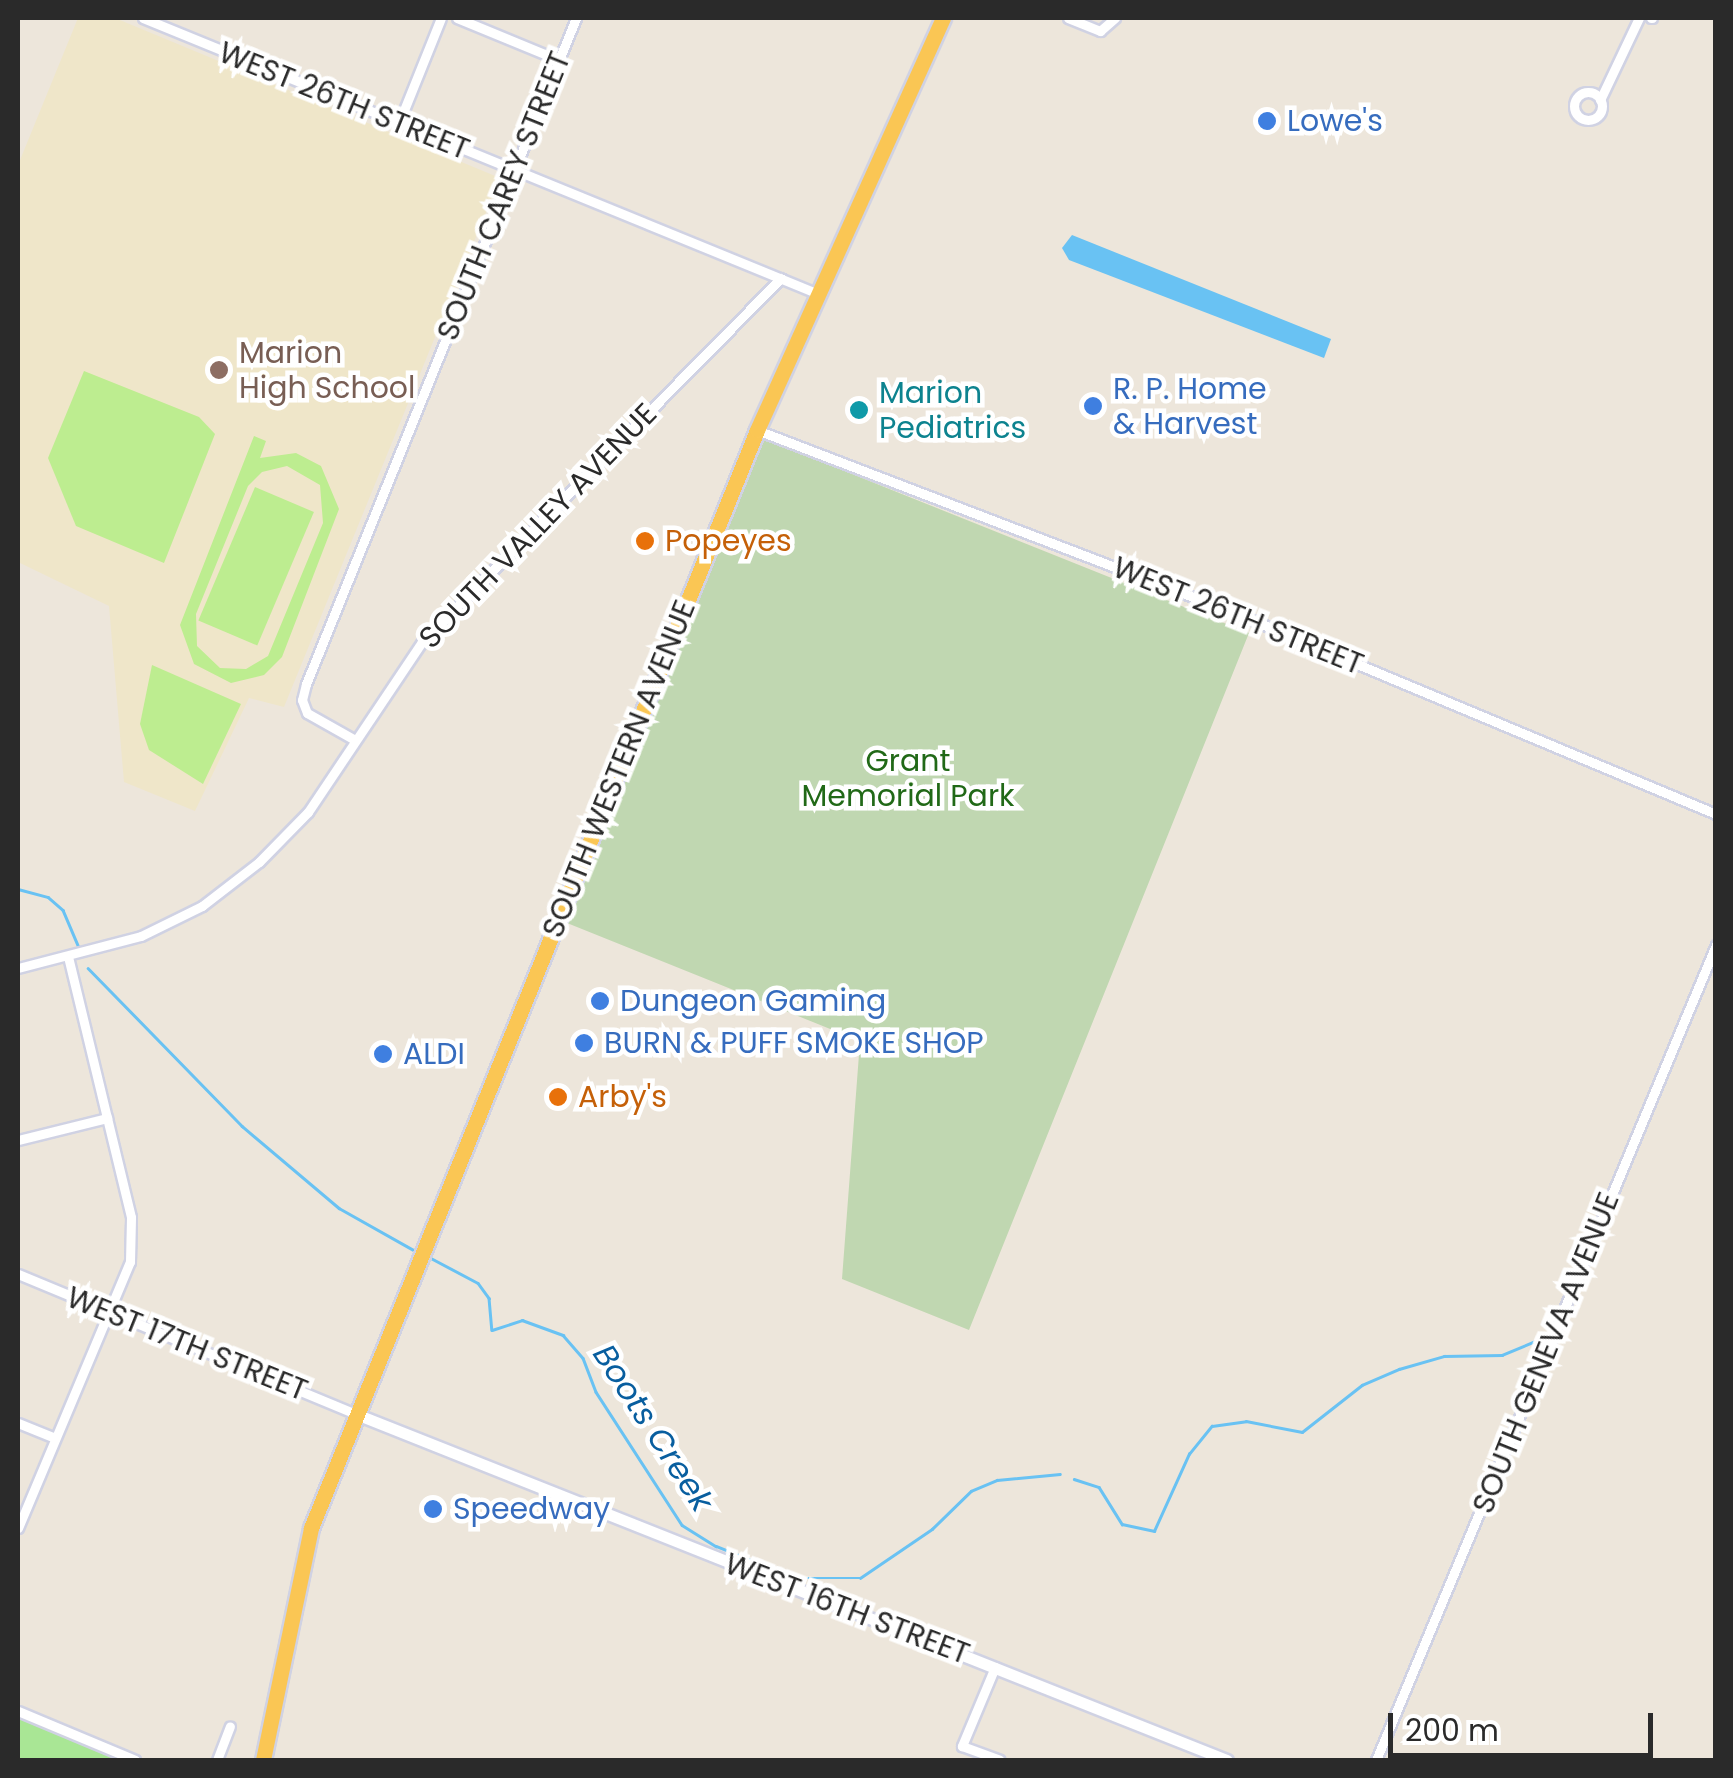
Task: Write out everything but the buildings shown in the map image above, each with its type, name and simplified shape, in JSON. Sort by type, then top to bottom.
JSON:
[{"type":"highway","name":"SOUTH WESTERN AVENUE","points":[[263,1760],[273,1688],[311,1528],[757,430],[822,296],[944,18]]},
{"type":"street","name":"WEST 26TH STREET","points":[[147,18],[822,296]]},
{"type":"street","points":[[398,124],[441,18]]},
{"type":"street","points":[[457,18],[559,60]]},
{"type":"street","name":"SOUTH CAREY STREET","points":[[355,740],[307,713],[302,700],[306,684],[576,18]]},
{"type":"street","points":[[1068,18],[1100,31],[1114,18]]},
{"type":"street","points":[[1600,100],[1639,18]]},
{"type":"street","name":"SOUTH VALLEY AVENUE","points":[[18,968],[141,936],[202,906],[308,812],[422,642],[781,278]]},
{"type":"street","name":"WEST 26TH STREET","points":[[757,430],[1240,615],[1716,814]]},
{"type":"street","name":"SOUTH GENEVA AVENUE","points":[[1376,1760],[1716,945]]},
{"type":"street","points":[[18,1528],[130,1262],[131,1217],[68,957]]},
{"type":"street","points":[[18,1140],[107,1118]]},
{"type":"street","name":"WEST 17TH STREET","points":[[18,1274],[356,1414]]},
{"type":"street","name":"WEST 16TH STREET","points":[[356,1414],[1227,1760]]},
{"type":"street","points":[[18,1423],[54,1438]]},
{"type":"street","points":[[996,1667],[962,1746],[1000,1760]]},
{"type":"street","points":[[18,1711],[135,1760]]},
{"type":"street","points":[[217,1760],[230,1726]]},
{"type":"shaded area","name":"Marion High School","points":[[78,18],[115,18],[500,178],[284,707],[249,698],[195,811],[124,782],[109,606],[18,562],[18,165]]},
{"type":"green space","points":[[84,371],[199,417],[215,434],[164,563],[76,526],[48,458]]},
{"type":"green space","points":[[254,436],[266,441],[260,458],[296,453],[321,466],[339,509],[282,657],[264,675],[231,683],[194,664],[180,625]],"holes":[[[287,466],[320,485],[323,523],[268,656],[246,669],[220,668],[197,646],[196,614],[248,486],[262,472]]]},
{"type":"green space","name":"Grant Memorial Park","points":[[762,438],[1249,633],[969,1330],[842,1279],[860,1041],[567,923]]},
{"type":"green space","points":[[255,487],[314,512],[257,645],[198,620]]},
{"type":"green space","points":[[152,665],[241,704],[203,784],[149,750],[140,724]]},
{"type":"green space","points":[[18,1716],[123,1760],[18,1760]]},
{"type":"water","points":[[1072,235],[1331,339],[1324,358],[1069,260],[1062,248]]},
{"type":"waterway","name":"Boots Creek","points":[[18,889],[48,897],[63,910],[78,946]]},
{"type":"waterway","name":"Boots Creek","points":[[88,968],[242,1126],[339,1208],[417,1252]]},
{"type":"waterway","name":"Boots Creek","points":[[429,1257],[478,1283],[489,1298],[492,1330],[522,1320],[563,1335],[583,1358],[596,1392],[682,1525],[716,1546],[796,1578],[860,1578],[932,1529],[971,1491],[997,1480],[1060,1474]]},
{"type":"waterway","name":"Boots Creek","points":[[1074,1479],[1099,1487],[1122,1524],[1154,1531],[1189,1454],[1212,1426],[1246,1421],[1302,1432],[1362,1385],[1399,1369],[1444,1356],[1502,1355],[1540,1339]]},
{"type":"place","name":"Lowe's","points":[[1267,121]]},
{"type":"place","name":"Marion High School","points":[[219,370]]},
{"type":"place","name":"R. P. Home & Harvest","points":[[1093,406]]},
{"type":"place","name":"Marion Pediatrics","points":[[859,410]]},
{"type":"place","name":"Popeyes","points":[[645,541]]},
{"type":"place","name":"Dungeon Gaming","points":[[600,1001]]},
{"type":"place","name":"BURN & PUFF SMOKE SHOP","points":[[584,1043]]},
{"type":"place","name":"ALDI","points":[[383,1054]]},
{"type":"place","name":"Arby's","points":[[558,1097]]},
{"type":"place","name":"Speedway","points":[[433,1509]]}]
